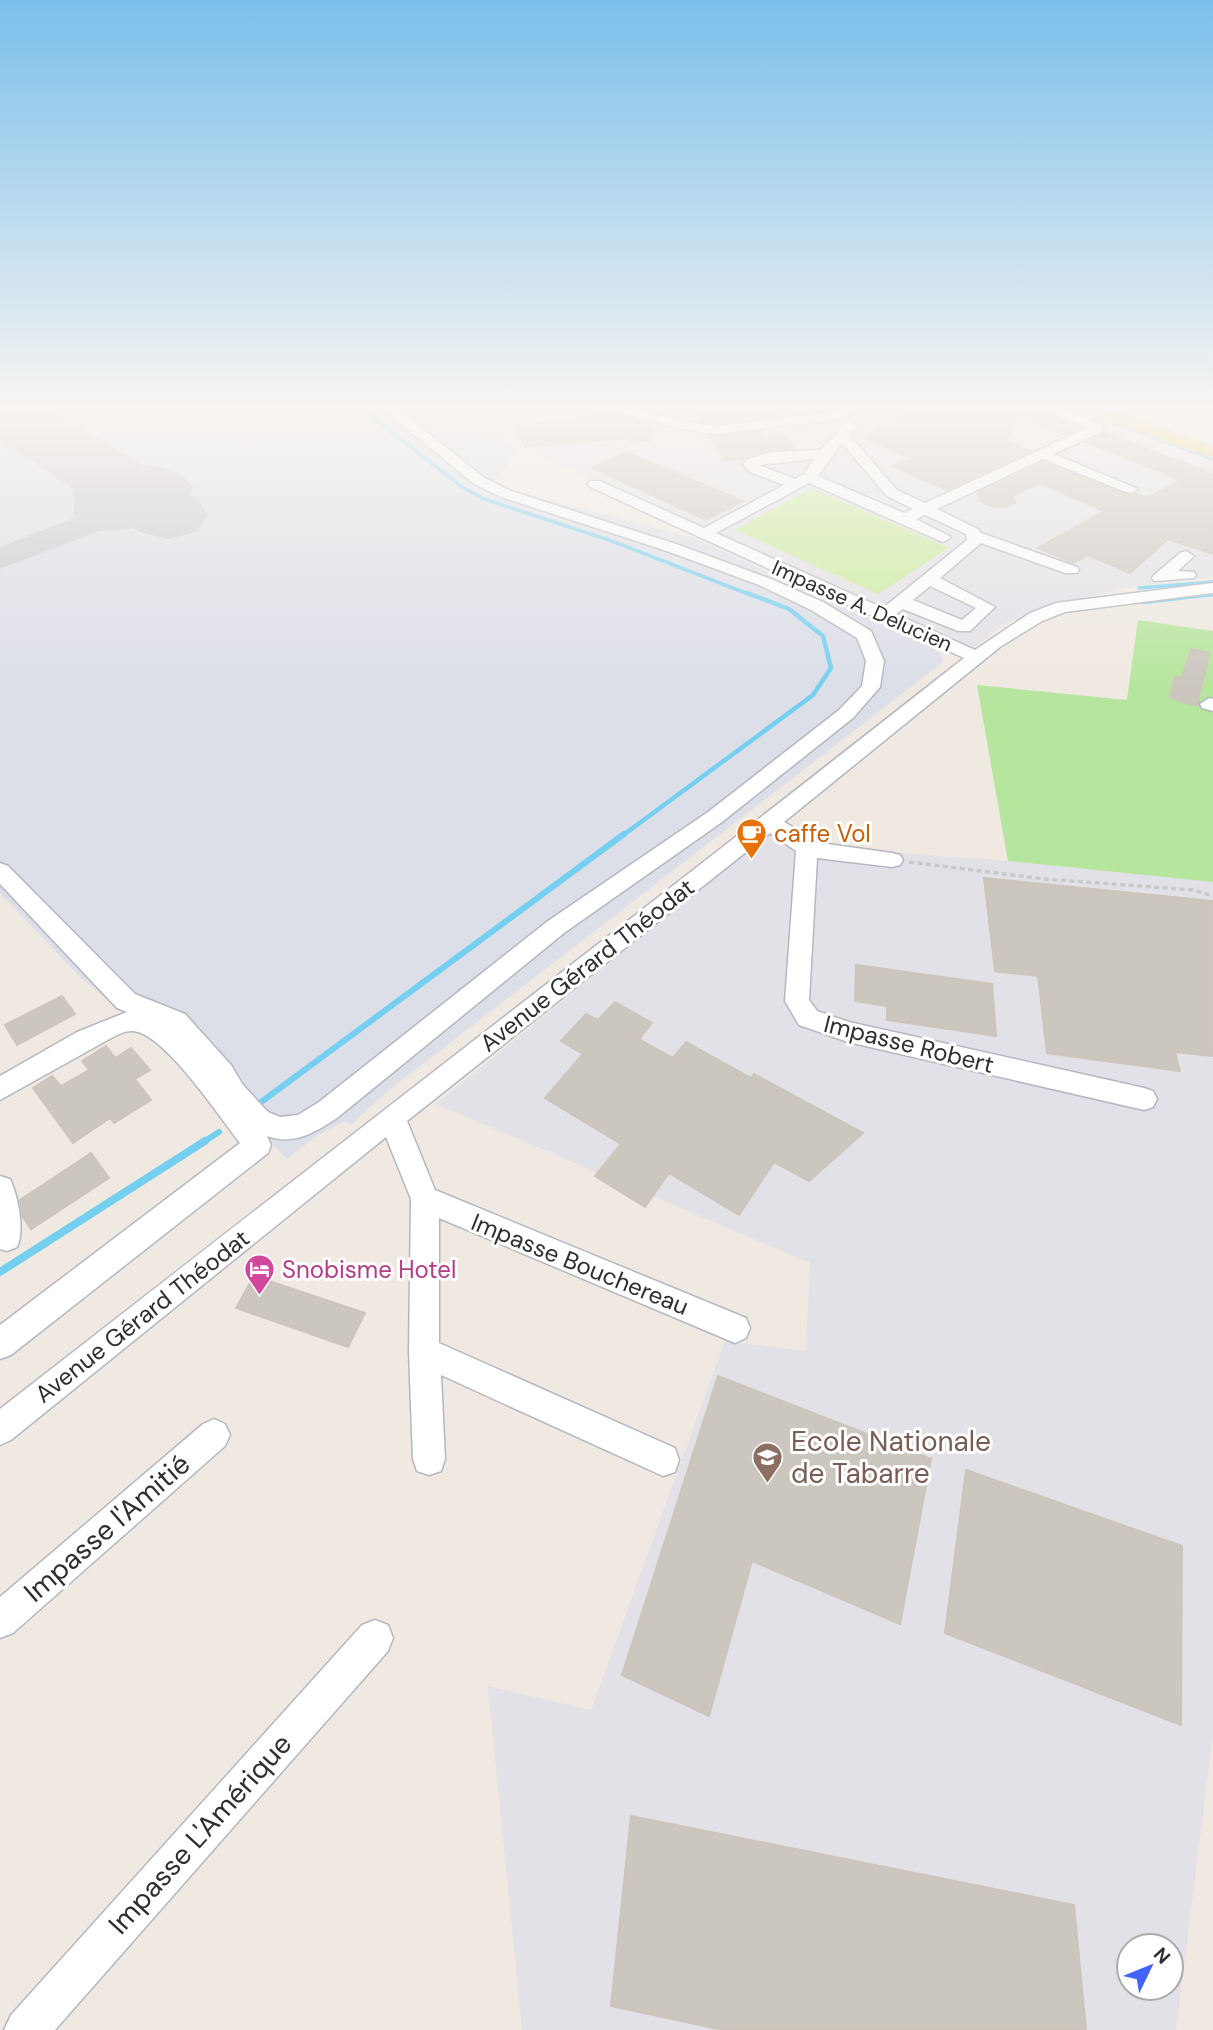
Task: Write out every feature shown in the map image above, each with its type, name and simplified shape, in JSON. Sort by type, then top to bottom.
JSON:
[{"type":"street","points":[[0,872],[127,1001],[176,1021],[222,1072],[234,1093],[259,1120],[278,1129],[303,1126],[328,1110],[556,927],[715,817],[846,714],[871,687],[875,661],[865,635],[817,606],[765,582],[673,548],[521,499]]},
{"type":"street","name":"Impasse A. Delucien","points":[[627,499],[976,657]]},
{"type":"street","points":[[703,534],[768,499]]},
{"type":"street","points":[[851,499],[943,537]]},
{"type":"street","points":[[904,499],[973,532],[976,536],[1071,570]]},
{"type":"street","points":[[904,519],[947,499]]},
{"type":"street","points":[[884,616],[972,544],[976,536]]},
{"type":"street","points":[[1186,556],[1160,578],[1213,573]]},
{"type":"street","points":[[902,602],[964,627],[987,607],[930,580]]},
{"type":"street","name":"Avenue Gérard Théodat","points":[[0,1429],[392,1118],[583,971],[976,657],[1020,626],[1062,607],[1213,588]]},
{"type":"street","points":[[768,822],[796,838],[807,849],[892,860]]},
{"type":"street","name":"Impasse Robert","points":[[807,849],[797,1001],[808,1018],[848,1032],[1144,1099]]},
{"type":"street","points":[[0,1089],[119,1023],[130,1021],[164,1033],[176,1044],[258,1144],[0,1344]]},
{"type":"street","points":[[392,1118],[425,1199],[424,1352],[429,1459]]},
{"type":"street","points":[[0,1188],[6,1238]]},
{"type":"street","name":"Impasse Bouchereau","points":[[425,1199],[735,1328]]},
{"type":"street","points":[[424,1352],[663,1460]]},
{"type":"street","name":"Impasse l'Amitié","points":[[0,1620],[214,1435]]},
{"type":"street","name":"Impasse L'Amérique","points":[[26,2030],[375,1638]]},
{"type":"path","points":[[892,860],[1045,879],[1193,890],[1213,896]]},
{"type":"shaded area","points":[[0,499],[542,499],[692,537],[931,647],[941,654],[943,662],[394,1086],[350,1125],[345,1121],[316,1136],[287,1159],[231,1100],[133,1015],[118,1008],[81,978],[0,893]]},
{"type":"shaded area","points":[[635,499],[1213,499],[1213,577],[1129,587],[1088,597],[1004,624],[970,650]]},
{"type":"shaded area","points":[[771,831],[793,845],[1008,861],[1213,882],[1213,1734],[1185,1958],[1185,1932],[1115,1932],[1115,2002],[1180,2002],[1176,2030],[522,2030],[488,1686],[591,1710],[725,1341],[806,1351],[810,1263],[436,1104]]},
{"type":"green space","points":[[792,499],[836,499],[949,548],[878,594],[735,530]]},
{"type":"green space","points":[[1138,620],[1213,631],[1213,882],[1008,861],[977,685],[1127,700]]},
{"type":"building","points":[[659,499],[738,499],[743,501],[706,520]]},
{"type":"building","points":[[980,499],[1013,499],[1015,503],[1006,507],[993,507]]},
{"type":"building","points":[[1076,499],[1213,499],[1213,554],[1168,539],[1130,573],[1088,555],[1074,563],[1038,548],[1104,511]]},
{"type":"building","points":[[1191,649],[1209,653],[1197,706],[1170,698],[1175,676],[1182,678]]},
{"type":"building","points":[[984,878],[1213,901],[1213,1056],[1175,1052],[1180,1071],[1047,1053],[1038,976],[995,971]]},
{"type":"building","points":[[856,965],[992,984],[996,1036],[887,1020],[887,1006],[855,1001]]},
{"type":"building","points":[[62,996],[75,1014],[17,1045],[5,1025]]},
{"type":"building","points":[[615,1002],[652,1023],[639,1039],[673,1058],[686,1042],[751,1078],[754,1074],[863,1133],[809,1181],[774,1162],[739,1215],[669,1173],[645,1207],[595,1176],[621,1144],[545,1098],[583,1054],[561,1041],[586,1014],[598,1020]]},
{"type":"building","points":[[106,1046],[115,1058],[131,1048],[150,1070],[135,1079],[151,1100],[114,1123],[110,1118],[73,1143],[33,1088],[52,1076],[61,1086],[89,1070],[82,1061]]},
{"type":"building","points":[[91,1153],[109,1178],[31,1229],[23,1217],[20,1200]]},
{"type":"building","points":[[254,1276],[365,1313],[348,1347],[236,1308]]},
{"type":"building","points":[[718,1376],[931,1459],[900,1624],[752,1561],[709,1716],[622,1675]]},
{"type":"building","points":[[966,1470],[1182,1546],[1181,1725],[945,1633]]},
{"type":"building","points":[[631,1816],[1074,1905],[1086,2030],[723,2030],[611,2006]]},
{"type":"waterway","points":[[484,499],[609,540],[751,595]]},
{"type":"waterway","points":[[1139,588],[1213,582]]},
{"type":"waterway","points":[[622,836],[813,695],[831,668],[823,636],[789,609],[747,593]]},
{"type":"waterway","points":[[1144,602],[1213,594],[1209,595]]},
{"type":"waterway","points":[[253,1108],[624,834]]},
{"type":"waterway","points":[[202,1143],[219,1132]]},
{"type":"waterway","points":[[0,1272],[205,1141]]},
{"type":"taxiway","points":[[88,499],[88,516],[96,521]]},
{"type":"taxiway","points":[[96,521],[142,517],[165,506],[172,499]]},
{"type":"taxiway","points":[[96,521],[121,511]]},
{"type":"taxiway","points":[[0,559],[96,521]]},
{"type":"runway","points":[[142,499],[168,515]]},
{"type":"place","name":"caffe Vol","points":[[751,860]]},
{"type":"place","name":"Snobisme Hotel","points":[[259,1296]]},
{"type":"place","name":"Ecole Nationale de Tabarre","points":[[768,1484]]}]
